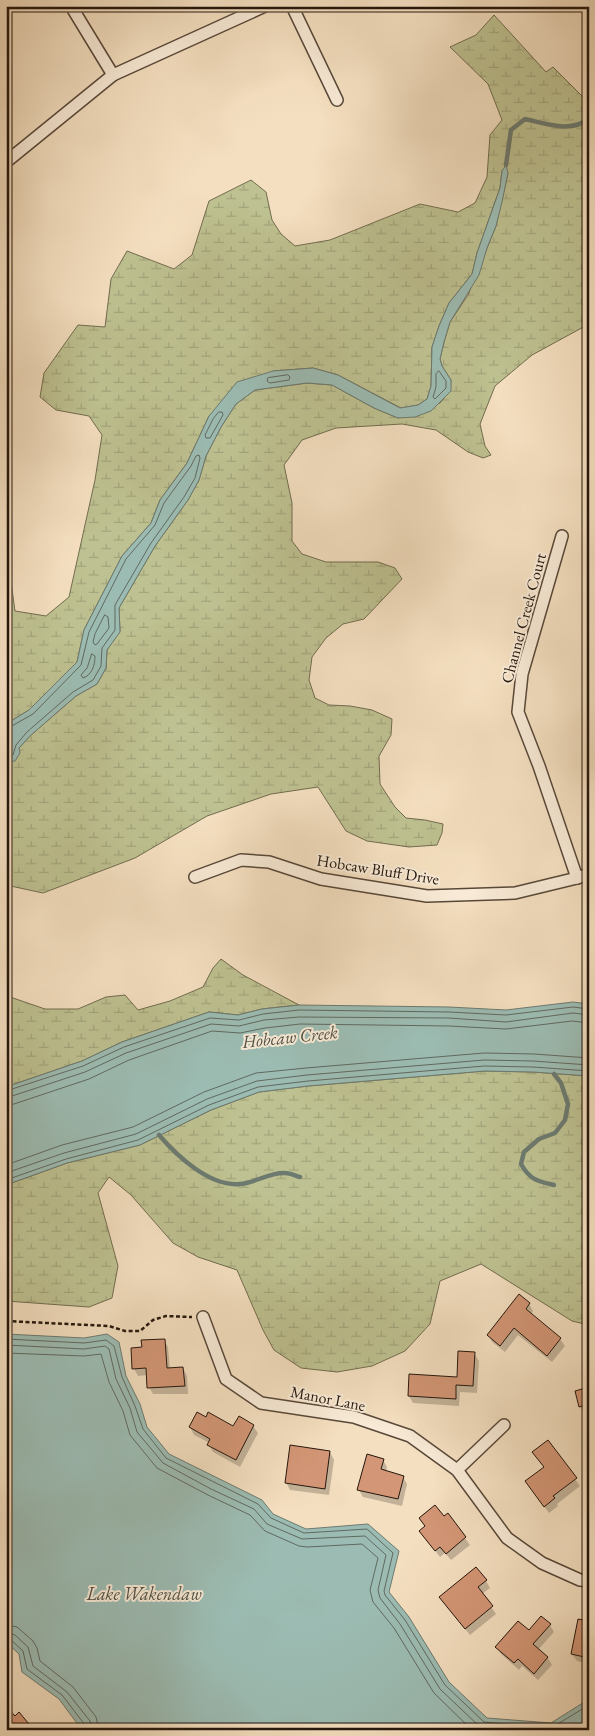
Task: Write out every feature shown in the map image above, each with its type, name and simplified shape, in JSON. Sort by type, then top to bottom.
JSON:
[{"type":"street","points":[[71,6],[113,75]]},
{"type":"street","points":[[6,162],[113,75],[266,6]]},
{"type":"street","points":[[292,6],[337,100]]},
{"type":"street","name":"Channel Creek Court","points":[[562,536],[522,674],[518,712],[539,766],[577,878]]},
{"type":"street","name":"Hobcaw Bluff Drive","points":[[195,877],[241,860],[269,862],[321,879],[426,896],[515,892],[589,874]]},
{"type":"street","name":"Manor Lane","points":[[203,1317],[226,1379],[262,1403],[354,1417],[410,1436],[457,1470],[507,1538],[542,1563],[580,1580],[589,1581]]},
{"type":"street","points":[[457,1470],[504,1425]]},
{"type":"path","points":[[6,1321],[109,1326],[125,1331],[140,1331],[153,1320],[166,1316],[203,1317]]},
{"type":"green space","points":[[494,15],[546,72],[553,67],[584,98],[589,95],[589,324],[532,355],[495,386],[480,424],[485,446],[491,455],[483,458],[468,452],[436,430],[402,424],[336,428],[302,440],[284,465],[292,503],[292,541],[302,554],[326,562],[378,562],[395,568],[402,579],[364,619],[343,624],[326,638],[312,657],[309,680],[315,698],[329,705],[372,710],[392,719],[391,735],[379,756],[380,784],[395,807],[406,818],[443,824],[442,833],[437,845],[409,847],[367,841],[346,831],[318,787],[271,794],[207,816],[135,858],[43,893],[6,885],[6,762],[31,735],[76,696],[97,684],[106,668],[107,650],[120,631],[119,608],[155,546],[188,500],[199,480],[206,456],[236,404],[255,390],[307,383],[332,385],[374,408],[398,418],[440,403],[450,391],[451,380],[440,359],[444,342],[450,322],[468,295],[496,226],[508,173],[502,171],[500,188],[477,253],[472,274],[449,303],[439,326],[432,347],[431,386],[427,399],[418,405],[401,408],[338,375],[313,368],[273,371],[209,416],[187,463],[160,500],[151,523],[122,556],[84,630],[77,662],[29,710],[6,724],[6,560],[8,560],[15,611],[46,616],[69,597],[95,480],[102,435],[89,416],[56,410],[40,397],[44,373],[78,325],[105,327],[111,279],[127,251],[174,269],[192,255],[209,201],[251,180],[266,192],[272,220],[281,234],[295,246],[330,240],[420,204],[458,212],[475,203],[487,177],[490,135],[502,120],[488,84],[450,47],[476,35]]},
{"type":"green space","points":[[221,959],[243,975],[299,1005],[262,1009],[238,1015],[209,1012],[122,1042],[82,1061],[6,1087],[6,990],[13,998],[45,1009],[78,1009],[106,997],[125,995],[138,1010],[170,1001],[203,987],[213,968]]},
{"type":"green space","points":[[485,1071],[589,1076],[589,1325],[572,1321],[481,1264],[440,1281],[430,1324],[405,1351],[372,1366],[337,1372],[301,1368],[274,1350],[263,1330],[237,1270],[198,1257],[173,1243],[131,1195],[109,1177],[98,1193],[118,1266],[112,1298],[89,1307],[6,1301],[6,1185],[67,1163],[140,1145],[211,1110],[259,1092]]},
{"type":"water","points":[[506,165],[508,173],[502,202],[479,275],[450,322],[444,342],[440,359],[451,380],[451,391],[431,411],[415,417],[398,418],[374,408],[332,385],[307,383],[255,390],[236,404],[206,456],[199,480],[188,500],[155,546],[119,608],[120,632],[107,650],[106,668],[97,684],[76,696],[31,735],[19,748],[20,753],[15,761],[6,762],[6,724],[29,710],[77,662],[84,630],[122,556],[151,523],[160,500],[187,463],[209,416],[237,382],[273,371],[313,368],[338,375],[400,408],[418,405],[427,399],[431,386],[432,347],[439,326],[449,303],[472,274],[477,253],[500,188],[502,171]]},
{"type":"water","name":"Hobcaw Creek","points":[[573,1002],[589,1004],[589,1076],[485,1071],[259,1092],[211,1110],[140,1145],[67,1163],[6,1185],[6,1087],[82,1061],[122,1042],[209,1012],[238,1015],[262,1009],[299,1005],[449,1007],[506,1010]]},
{"type":"water","name":"Lake Wakendaw","points":[[6,1334],[84,1338],[107,1334],[119,1342],[126,1376],[140,1404],[147,1427],[169,1454],[262,1500],[273,1514],[306,1529],[368,1524],[399,1551],[389,1592],[409,1617],[449,1682],[487,1718],[551,1723],[589,1699],[589,1730],[82,1730],[59,1699],[22,1672],[19,1654],[6,1642]]},
{"type":"building","points":[[519,1294],[530,1303],[526,1309],[561,1338],[547,1356],[514,1328],[500,1346],[487,1335]]},
{"type":"building","points":[[165,1339],[167,1368],[183,1367],[185,1386],[147,1388],[146,1368],[132,1369],[131,1348],[142,1347],[141,1340]]},
{"type":"building","points":[[458,1351],[475,1352],[473,1386],[456,1385],[456,1399],[408,1396],[409,1374],[457,1377]]},
{"type":"building","points":[[589,1387],[589,1404],[579,1407],[575,1391]]},
{"type":"building","points":[[197,1412],[206,1417],[208,1412],[233,1426],[239,1416],[254,1425],[236,1460],[207,1445],[210,1439],[189,1427]]},
{"type":"building","points":[[548,1440],[577,1478],[553,1496],[555,1498],[544,1507],[525,1481],[544,1467],[532,1452]]},
{"type":"building","points":[[290,1445],[330,1451],[325,1489],[285,1483]]},
{"type":"building","points":[[367,1454],[384,1459],[381,1469],[404,1476],[398,1499],[357,1490]]},
{"type":"building","points":[[435,1505],[444,1516],[448,1513],[466,1537],[446,1554],[440,1547],[435,1551],[419,1531],[425,1526],[419,1518]]},
{"type":"building","points":[[476,1567],[487,1580],[478,1587],[493,1606],[465,1629],[439,1597]]},
{"type":"building","points":[[541,1616],[551,1624],[533,1644],[548,1657],[534,1674],[518,1659],[514,1663],[495,1647],[518,1621],[529,1630]]},
{"type":"building","points":[[578,1619],[589,1621],[589,1658],[571,1654]]},
{"type":"building","points":[[6,1706],[15,1716],[19,1712],[34,1730],[6,1730]]},
{"type":"waterway","points":[[506,165],[511,130],[525,119],[549,125],[566,126],[582,123],[589,118]]},
{"type":"waterway","points":[[554,1074],[561,1083],[568,1104],[565,1120],[555,1133],[539,1139],[524,1152],[521,1164],[534,1179],[554,1185]]},
{"type":"waterway","points":[[159,1135],[185,1161],[217,1181],[240,1184],[279,1173],[289,1173],[300,1177]]}]
